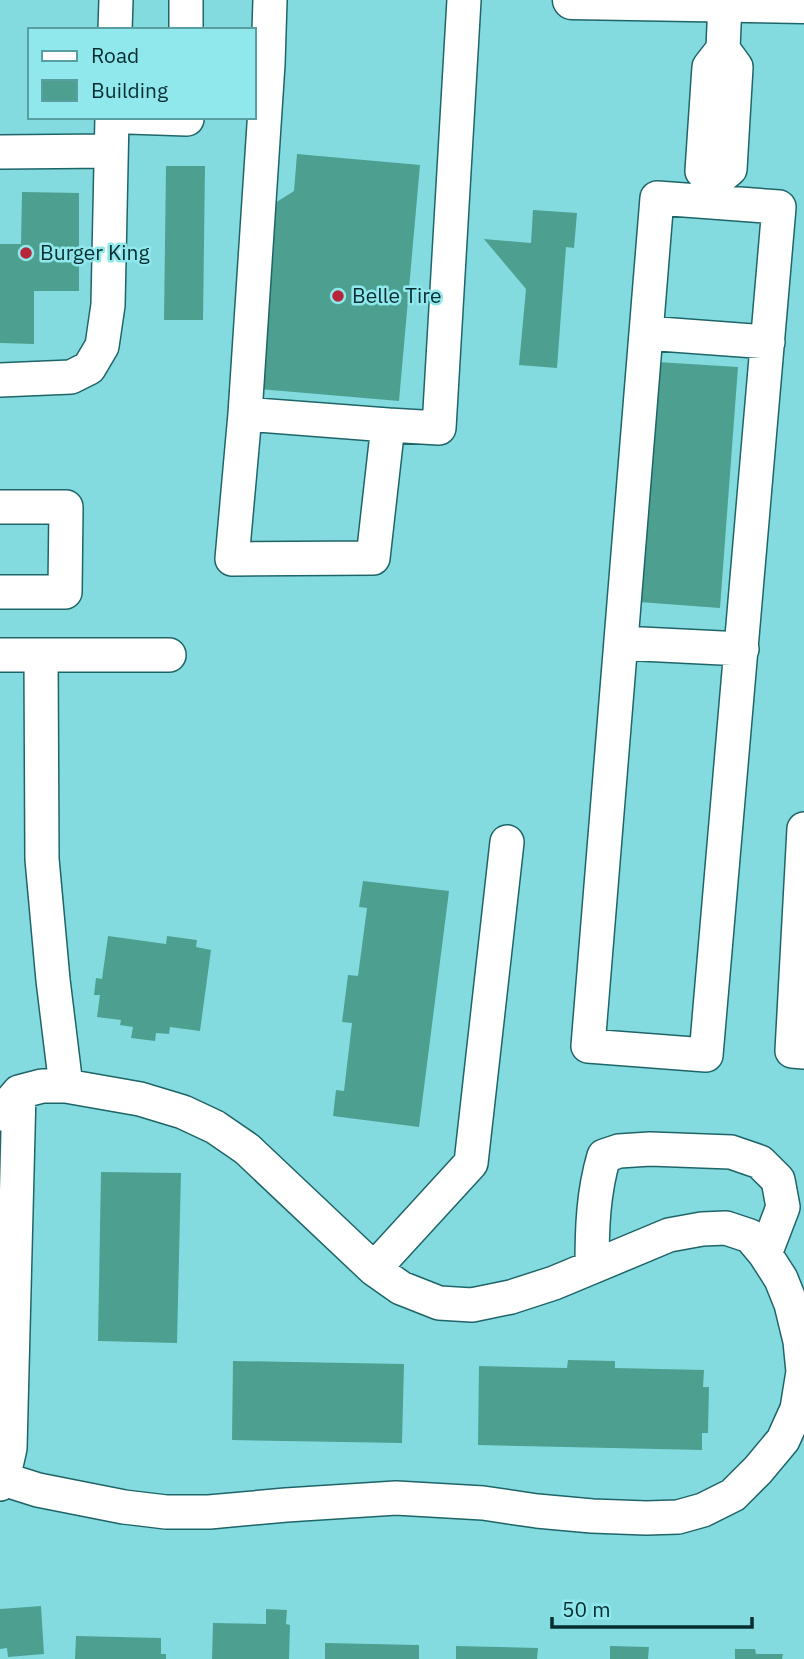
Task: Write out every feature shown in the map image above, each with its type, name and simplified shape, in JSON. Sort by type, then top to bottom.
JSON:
[{"type":"main road","points":[[572,0],[804,4]]},
{"type":"lane","points":[[115,28],[116,0]]},
{"type":"lane","points":[[186,0],[187,28]]},
{"type":"lane","points":[[270,0],[245,414],[232,559],[373,558],[388,425]]},
{"type":"lane","points":[[245,414],[439,428],[464,0]]},
{"type":"lane","points":[[713,192],[702,171],[709,67],[723,49],[725,2]]},
{"type":"lane","points":[[0,380],[71,377],[89,368],[102,346],[108,304],[112,119]]},
{"type":"lane","points":[[0,152],[111,152]]},
{"type":"lane","points":[[713,192],[779,207],[706,1055],[588,1046],[657,198],[713,192]]},
{"type":"lane","points":[[646,333],[768,342]]},
{"type":"lane","points":[[0,507],[66,507],[66,531],[65,592],[0,592]]},
{"type":"lane","points":[[621,643],[742,649]]},
{"type":"lane","points":[[0,655],[169,655]]},
{"type":"lane","points":[[41,655],[42,859],[66,1086]]},
{"type":"lane","points":[[804,829],[792,1051],[804,1052]]},
{"type":"lane","points":[[374,1269],[471,1163],[507,842]]},
{"type":"lane","points":[[42,1086],[66,1086],[140,1099],[183,1112],[215,1127],[247,1149],[374,1269],[401,1288],[439,1303],[472,1305],[511,1297],[554,1283],[669,1235],[702,1228],[726,1228],[750,1236],[781,1279],[791,1304],[800,1340],[803,1372],[797,1409],[783,1440],[733,1494],[704,1510],[678,1517],[592,1516],[483,1503],[397,1498],[166,1512],[124,1507],[2,1481],[10,1448],[6,1096],[42,1086]]},
{"type":"lane","points":[[592,1268],[592,1213],[599,1173],[604,1156],[619,1151],[650,1149],[731,1152],[760,1161],[778,1180],[783,1207],[765,1254]]},
{"type":"building","name":"Belle Tire","points":[[297,154],[420,165],[399,401],[259,389],[275,203],[294,191]]},
{"type":"building","points":[[166,166],[205,166],[203,320],[164,320]]},
{"type":"building","points":[[22,192],[79,193],[79,291],[34,291],[34,344],[0,343],[0,244],[21,244]]},
{"type":"building","points":[[533,210],[577,213],[574,248],[566,247],[557,368],[519,365],[526,289],[484,239],[531,243]]},
{"type":"building","points":[[657,362],[738,367],[720,608],[639,602]]},
{"type":"building","points":[[363,881],[449,891],[419,1127],[333,1116],[336,1090],[344,1091],[352,1023],[342,1022],[348,975],[358,976],[367,908],[359,907]]},
{"type":"building","points":[[108,936],[166,944],[167,936],[197,940],[196,947],[211,950],[200,1031],[170,1027],[169,1034],[156,1033],[155,1041],[131,1038],[133,1027],[120,1025],[121,1020],[97,1017],[100,995],[94,995],[96,978],[102,979]]},
{"type":"building","points":[[101,1172],[181,1173],[177,1343],[98,1341]]},
{"type":"building","points":[[568,1360],[615,1361],[615,1368],[704,1370],[703,1387],[709,1387],[708,1433],[702,1433],[702,1450],[478,1445],[479,1366],[567,1368]]},
{"type":"building","points":[[233,1361],[404,1364],[402,1443],[232,1440]]},
{"type":"building","points":[[41,1606],[44,1654],[8,1657],[7,1648],[0,1649],[0,1609]]},
{"type":"building","points":[[266,1609],[287,1610],[286,1624],[290,1625],[289,1659],[212,1659],[213,1623],[266,1624]]},
{"type":"building","points":[[76,1636],[161,1638],[161,1654],[166,1654],[166,1659],[75,1659]]},
{"type":"building","points":[[325,1643],[419,1645],[419,1659],[325,1659]]},
{"type":"building","points":[[456,1646],[538,1648],[537,1659],[456,1659]]},
{"type":"building","points":[[610,1646],[649,1647],[648,1659],[610,1659]]},
{"type":"building","points":[[735,1649],[755,1649],[756,1654],[783,1654],[782,1659],[735,1659]]},
{"type":"place","name":"Burger King","points":[[26,253]]},
{"type":"place","name":"Belle Tire","points":[[338,296]]}]
